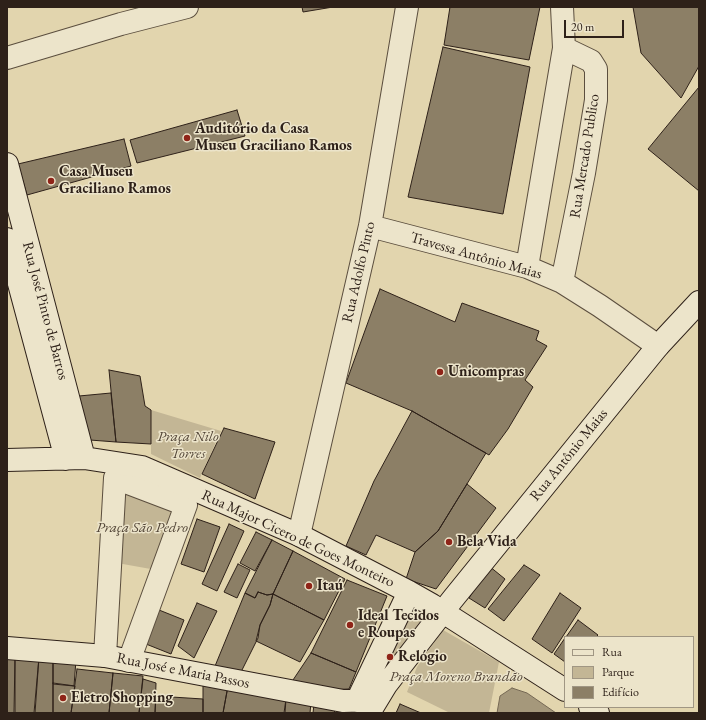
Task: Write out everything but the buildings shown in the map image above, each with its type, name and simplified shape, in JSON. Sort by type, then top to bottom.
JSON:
[{"type":"street","points":[[7,58],[121,24],[187,7]]},
{"type":"street","name":"Rua Adolfo Pinto","points":[[299,536],[370,226],[407,7]]},
{"type":"street","points":[[527,267],[564,48],[562,7]]},
{"type":"street","name":"Rua Mercado Publico","points":[[562,282],[584,173],[596,100],[596,69],[591,61],[564,48]]},
{"type":"street","name":"Rua José Pinto de Barros","points":[[7,164],[10,191],[75,459]]},
{"type":"street","name":"Travessa Antônio Maias","points":[[370,226],[527,267],[562,282],[658,346]]},
{"type":"street","name":"Rua José Pinto de Barros","points":[[7,239],[75,459]]},
{"type":"street","name":"Rua Antônio Maias","points":[[368,705],[386,685],[443,612],[658,346],[699,302]]},
{"type":"street","name":"Rua Major Cicero de Goes Monteiro","points":[[7,460],[75,459],[142,467],[299,536],[409,592],[564,689]]},
{"type":"street","points":[[105,656],[115,478],[186,505],[129,661]]},
{"type":"street","points":[[368,705],[409,592]]},
{"type":"street","name":"Rua José e Maria Passos","points":[[7,648],[105,656],[368,705]]},
{"type":"green space","name":"Praça Nilo Torres","points":[[151,410],[221,431],[200,478],[151,454]]},
{"type":"green space","name":"Praça São Pedro","points":[[105,475],[192,507],[162,571],[106,561]]},
{"type":"green space","points":[[405,610],[425,618],[385,677],[374,672]]},
{"type":"green space","name":"Praça Moreno Brandão","points":[[443,630],[499,662],[489,713],[450,713],[407,692],[417,667]]},
{"type":"shaded area","points":[[512,688],[527,693],[556,713],[497,713],[500,696]]},
{"type":"place","name":"Auditório da Casa Museu Graciliano Ramos","points":[[187,138]]},
{"type":"place","name":"Casa Museu Graciliano Ramos","points":[[51,181]]},
{"type":"place","name":"Unicompras","points":[[440,372]]},
{"type":"place","name":"Bela Vida","points":[[449,542]]},
{"type":"place","name":"Itaú","points":[[309,586]]},
{"type":"place","name":"Ideal Tecidos e Roupas","points":[[350,625]]},
{"type":"place","name":"Relógio","points":[[390,657]]},
{"type":"place","name":"Eletro Shopping","points":[[63,698]]}]
